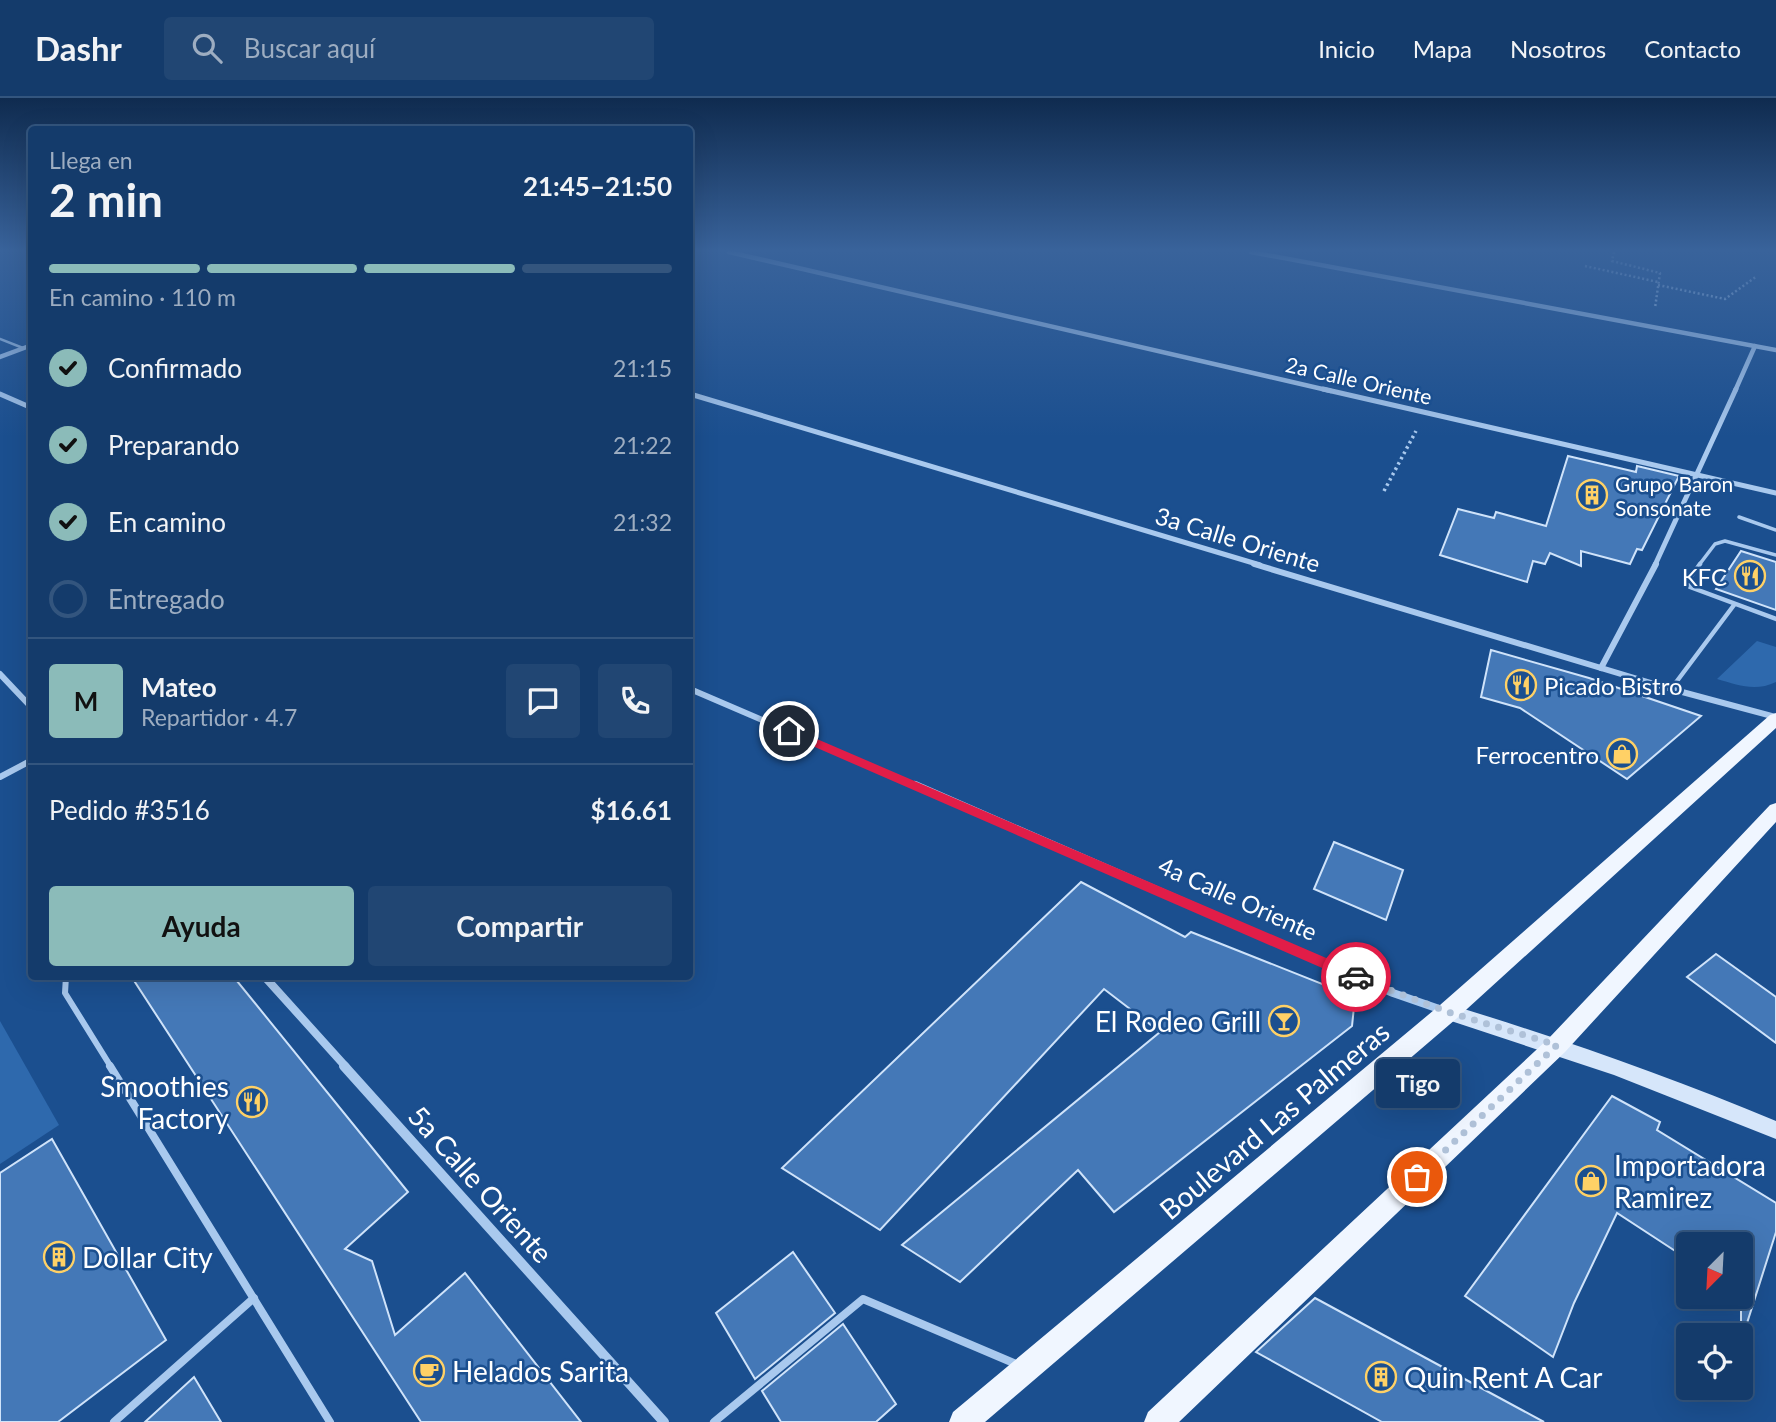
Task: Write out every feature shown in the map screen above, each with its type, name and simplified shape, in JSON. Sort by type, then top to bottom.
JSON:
[{"type":"main road","name":"Boulevard Las Palmeras","points":[[963,1422],[1448,1012],[1776,718]]},
{"type":"main road","points":[[1158,1422],[1557,1045],[1776,810]]},
{"type":"street","name":"2a Calle Oriente","points":[[999,314],[1776,493]]},
{"type":"street","points":[[1581,314],[1776,350]]},
{"type":"street","points":[[0,356],[28,346]]},
{"type":"street","points":[[1601,668],[1699,474],[1755,346]]},
{"type":"street","points":[[0,394],[28,406]]},
{"type":"street","name":"3a Calle Oriente","points":[[693,395],[1671,689],[1776,718]]},
{"type":"street","points":[[0,674],[28,704]]},
{"type":"street","name":"4a Calle Oriente","points":[[693,690],[1393,993],[1557,1045],[1704,1099],[1776,1130]]},
{"type":"street","points":[[0,777],[28,762]]},
{"type":"street","name":"5a Calle Oriente","points":[[268,980],[664,1422]]},
{"type":"lane","points":[[0,340],[23,348]]},
{"type":"lane","points":[[1739,517],[1776,530]]},
{"type":"lane","points":[[1776,555],[1725,541],[1715,544],[1689,579],[1690,587],[1776,619]]},
{"type":"lane","points":[[1671,689],[1734,605]]},
{"type":"lane","points":[[66,980],[65,993],[330,1422]]},
{"type":"lane","points":[[114,1422],[254,1298]]},
{"type":"lane","points":[[714,1422],[863,1299],[1026,1368]]},
{"type":"path","points":[[1652,327],[1654,314]]},
{"type":"path","points":[[1384,491],[1427,412]]},
{"type":"shaded area","points":[[1757,641],[1776,647],[1776,682],[1754,687],[1717,679]]},
{"type":"shaded area","points":[[0,1021],[59,1125],[0,1164]]},
{"type":"building","points":[[1568,456],[1636,472],[1637,466],[1679,476],[1642,550],[1637,549],[1630,564],[1581,551],[1581,566],[1550,553],[1545,564],[1533,561],[1527,582],[1440,555],[1458,509],[1494,518],[1496,512],[1546,526]]},
{"type":"building","name":"KFC","points":[[1741,551],[1776,562],[1776,610],[1716,589]]},
{"type":"building","name":"Ferrocentro","points":[[1491,650],[1589,678],[1701,716],[1627,779],[1520,708],[1481,697]]},
{"type":"building","points":[[1334,842],[1403,870],[1386,920],[1314,889]]},
{"type":"building","points":[[1081,882],[1185,937],[1191,932],[1340,991],[1354,1007],[1352,1026],[1114,1212],[1078,1170],[960,1282],[902,1245],[1160,1032],[1104,989],[880,1230],[782,1168]]},
{"type":"building","points":[[1716,954],[1776,997],[1776,1043],[1687,977]]},
{"type":"building","points":[[134,980],[236,980],[408,1192],[345,1249],[372,1261],[395,1335],[465,1273],[581,1422],[421,1422]]},
{"type":"building","points":[[1612,1096],[1660,1122],[1657,1130],[1776,1203],[1776,1232],[1754,1301],[1754,1232],[1676,1232],[1676,1252],[1617,1213],[1574,1303],[1553,1357],[1465,1296]]},
{"type":"building","name":"Dollar City","points":[[52,1139],[166,1340],[58,1422],[0,1422],[0,1173]]},
{"type":"building","points":[[793,1252],[835,1313],[755,1379],[716,1313]]},
{"type":"building","name":"Quin Rent A Car","points":[[1315,1298],[1544,1422],[1382,1422],[1256,1352]]},
{"type":"building","points":[[1741,1309],[1751,1309],[1747,1323],[1741,1322]]},
{"type":"building","points":[[843,1324],[896,1404],[876,1422],[781,1422],[762,1391]]},
{"type":"building","points":[[194,1377],[221,1422],[145,1422]]},
{"type":"way so far","points":[[1356,977],[1448,1012],[1557,1045],[1417,1177]]},
{"type":"place","name":"Grupo Baron Sonsonate","points":[[1592,495]]},
{"type":"place","name":"KFC","points":[[1750,576]]},
{"type":"place","name":"Picado Bistro","points":[[1521,685]]},
{"type":"place","name":"Ferrocentro","points":[[1622,754]]},
{"type":"place","name":"El Rodeo Grill","points":[[1284,1021]]},
{"type":"place","name":"Smoothies Factory","points":[[252,1102]]},
{"type":"place","name":"Tigo","points":[[1417,1177]]},
{"type":"place","name":"Importadora Ramirez","points":[[1591,1181]]},
{"type":"place","name":"Dollar City","points":[[59,1257]]},
{"type":"place","name":"Helados Sarita","points":[[429,1371]]},
{"type":"place","name":"Quin Rent A Car","points":[[1381,1377]]},
{"type":"route","points":[[789,731],[1356,977]]}]
